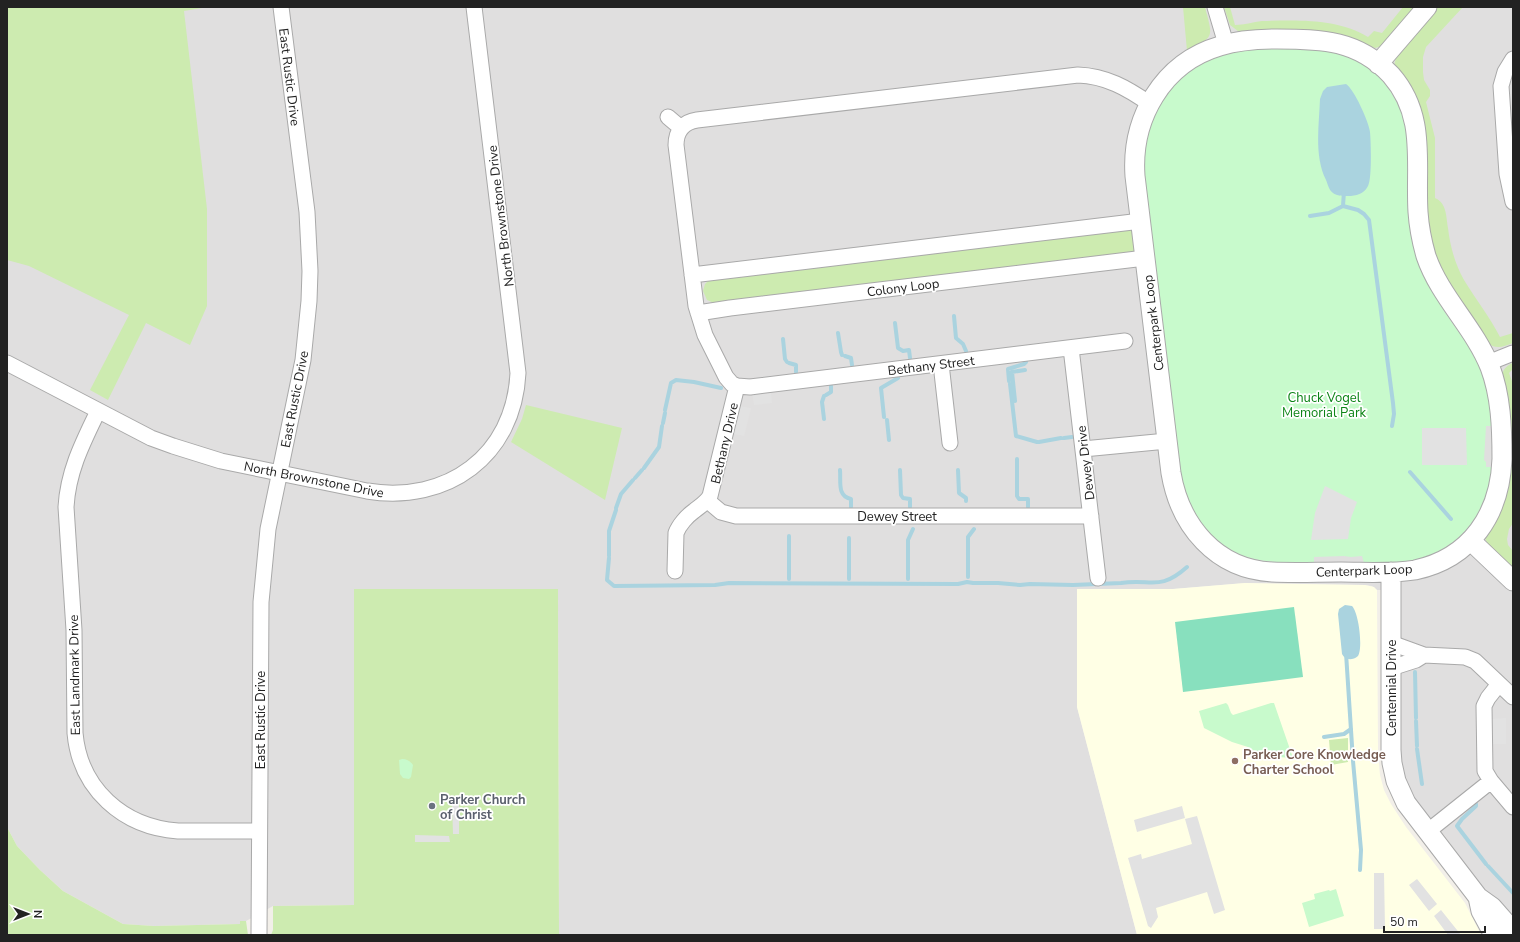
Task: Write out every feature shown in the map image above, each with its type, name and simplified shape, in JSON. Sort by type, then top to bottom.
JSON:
[{"type":"street","name":"East Rustic Drive","points":[[259,935],[261,602],[266,543],[279,473],[302,366],[309,309],[310,271],[307,212],[281,7]]},
{"type":"street","name":"North Brownstone Drive","points":[[7,363],[150,438],[221,461],[375,493],[397,494],[423,491],[447,482],[469,470],[496,441],[509,417],[517,391],[518,364],[474,7]]},
{"type":"street","points":[[1215,7],[1226,44]]},
{"type":"street","points":[[1378,64],[1427,7]]},
{"type":"street","name":"Centerpark Loop","points":[[1257,39],[1329,41],[1349,47],[1368,56],[1378,64],[1390,74],[1400,87],[1415,123],[1418,146],[1419,219],[1423,243],[1429,263],[1442,291],[1477,342],[1488,363],[1496,388],[1501,415],[1501,472],[1499,490],[1491,511],[1471,541],[1454,554],[1436,563],[1414,570],[1391,572],[1267,571],[1244,566],[1225,558],[1200,538],[1182,511],[1173,485],[1135,176],[1135,154],[1140,128],[1150,104],[1164,84],[1184,64],[1206,51],[1226,44],[1257,39]]},
{"type":"street","points":[[1513,59],[1505,72],[1502,86],[1507,174],[1513,202]]},
{"type":"street","points":[[698,313],[676,145],[676,137],[681,128],[688,122],[1078,75],[1095,76],[1111,81],[1126,88],[1150,104]]},
{"type":"street","points":[[668,116],[681,128]]},
{"type":"street","points":[[692,275],[1140,221]]},
{"type":"street","name":"Colony Loop","points":[[698,313],[1145,258]]},
{"type":"street","name":"Bethany Drive","points":[[675,571],[675,539],[677,530],[693,511],[708,501],[713,489],[737,386],[732,384],[726,377],[705,335],[698,313]]},
{"type":"street","name":"Bethany Street","points":[[737,386],[750,387],[1125,341]]},
{"type":"street","name":"Dewey Drive","points":[[1071,348],[1098,578]]},
{"type":"street","points":[[1488,363],[1513,353]]},
{"type":"street","points":[[941,364],[950,443]]},
{"type":"street","name":"East Landmark Drive","points":[[98,411],[76,460],[68,488],[66,507],[74,637],[75,733],[77,748],[82,763],[95,787],[112,807],[129,818],[144,825],[158,829],[178,831],[260,831]]},
{"type":"street","points":[[1083,449],[1167,441]]},
{"type":"street","name":"Dewey Street","points":[[708,501],[721,512],[736,516],[1091,516]]},
{"type":"street","points":[[1471,541],[1513,581]]},
{"type":"street","name":"Centennial Drive","points":[[1391,572],[1391,750],[1393,772],[1406,804],[1427,832],[1478,897],[1492,906],[1513,931]]},
{"type":"street","points":[[1391,643],[1424,655],[1468,657],[1475,661],[1513,697]]},
{"type":"street","points":[[1391,668],[1416,660],[1424,655]]},
{"type":"street","points":[[1499,684],[1485,702],[1483,713],[1484,768],[1491,781],[1513,807]]},
{"type":"street","points":[[1427,832],[1491,781]]},
{"type":"street","name":"Centennial Drive","points":[[1478,897],[1481,911],[1494,935]]},
{"type":"shaded area","points":[[7,7],[1513,7],[1513,920],[1482,887],[1444,835],[1419,807],[1407,787],[1399,757],[1400,675],[1404,669],[1404,643],[1400,636],[1400,590],[1377,590],[1372,586],[1365,585],[1245,583],[1173,589],[1077,707],[1137,935],[559,935],[558,589],[354,589],[355,905],[273,906],[246,921],[241,921],[241,924],[154,926],[123,924],[63,891],[17,846],[7,827]]},
{"type":"shaded area","points":[[771,393],[772,403],[754,405],[752,394]]},
{"type":"shaded area","points":[[740,406],[751,408],[744,436],[733,434]]},
{"type":"shaded area","points":[[1422,428],[1466,428],[1467,465],[1422,465]]},
{"type":"shaded area","points":[[1325,486],[1357,502],[1351,518],[1348,539],[1311,540],[1315,513]]},
{"type":"shaded area","name":"Parker Core Knowledge Charter School","points":[[1245,583],[1365,585],[1374,587],[1377,590],[1378,753],[1380,775],[1384,790],[1406,827],[1465,903],[1481,935],[1137,935],[1077,707],[1077,589],[1173,589]]},
{"type":"shaded area","points":[[1506,718],[1506,744],[1492,744],[1492,719]]},
{"type":"shaded area","points":[[452,803],[459,803],[459,834],[453,834]]},
{"type":"shaded area","points":[[1182,806],[1185,818],[1137,832],[1134,820]]},
{"type":"shaded area","points":[[1197,816],[1225,910],[1214,914],[1207,892],[1156,908],[1158,917],[1151,928],[1148,926],[1128,858],[1141,854],[1142,859],[1192,844],[1185,819]]},
{"type":"shaded area","points":[[415,835],[449,836],[450,842],[415,842]]},
{"type":"shaded area","points":[[1374,873],[1384,873],[1385,929],[1374,929]]},
{"type":"shaded area","points":[[1417,879],[1437,904],[1429,911],[1409,885]]},
{"type":"shaded area","points":[[1441,910],[1461,935],[1448,935],[1434,916]]},
{"type":"green space","points":[[7,7],[208,7],[184,11],[207,209],[207,306],[190,345],[146,323],[108,400],[90,390],[129,315],[29,266],[7,260]]},
{"type":"green space","points":[[1183,7],[1205,7],[1210,25],[1210,35],[1207,39],[1187,51]]},
{"type":"green space","points":[[1224,7],[1230,7],[1235,25],[1262,21],[1289,20],[1330,23],[1343,26],[1368,37],[1374,31],[1382,33],[1403,7],[1415,7],[1382,46],[1375,48],[1343,35],[1323,31],[1238,31],[1230,25]]},
{"type":"green space","points":[[1438,7],[1463,7],[1426,47],[1423,57],[1424,80],[1430,90],[1430,96],[1426,102],[1435,138],[1435,198],[1442,203],[1444,207],[1453,255],[1464,280],[1492,322],[1500,337],[1513,333],[1513,343],[1502,347],[1490,345],[1471,319],[1449,284],[1432,246],[1394,65],[1397,55]]},
{"type":"green space","name":"Chuck Vogel Memorial Park","points":[[1247,48],[1298,48],[1321,50],[1342,54],[1361,62],[1378,75],[1393,95],[1405,121],[1430,286],[1446,314],[1470,348],[1479,365],[1490,397],[1492,426],[1486,426],[1484,460],[1486,462],[1486,467],[1492,467],[1484,502],[1476,517],[1466,530],[1454,541],[1425,557],[1407,562],[1396,563],[1364,563],[1362,556],[1314,557],[1314,562],[1310,563],[1259,560],[1230,550],[1217,542],[1205,530],[1194,515],[1188,502],[1181,480],[1144,179],[1143,156],[1150,123],[1165,95],[1180,78],[1198,65],[1219,55]]},
{"type":"green space","points":[[1132,228],[1135,253],[714,303],[707,300],[703,291],[705,284],[710,279]]},
{"type":"green space","points":[[1513,363],[1513,369],[1509,373],[1513,384],[1513,523],[1509,529],[1507,539],[1508,545],[1513,551],[1513,569],[1487,544],[1485,537],[1502,376],[1503,371]]},
{"type":"green space","points":[[526,405],[622,428],[605,500],[511,442],[522,419]]},
{"type":"green space","points":[[354,589],[558,589],[559,935],[271,935],[273,930],[273,906],[354,905]]},
{"type":"green space","points":[[1294,607],[1303,677],[1183,692],[1175,622]]},
{"type":"green space","points":[[1226,703],[1233,715],[1274,703],[1293,758],[1263,756],[1248,747],[1232,742],[1204,728],[1199,711]]},
{"type":"green space","points":[[1348,738],[1348,762],[1331,765],[1329,740]]},
{"type":"green space","points":[[399,760],[408,760],[413,765],[411,777],[409,779],[403,778],[400,774]]},
{"type":"green space","points":[[7,827],[17,846],[63,891],[123,924],[154,926],[240,924],[240,921],[246,921],[248,935],[7,935]]},
{"type":"green space","points":[[1336,889],[1344,916],[1309,927],[1302,903],[1315,899],[1314,894]]},
{"type":"water","points":[[1346,84],[1353,92],[1361,106],[1370,132],[1371,152],[1368,186],[1360,194],[1354,196],[1336,195],[1330,189],[1322,171],[1318,141],[1320,99],[1323,91],[1327,87]]},
{"type":"water","points":[[1345,605],[1352,606],[1357,616],[1360,631],[1358,656],[1351,659],[1345,658],[1342,654],[1338,614],[1339,609]]},
{"type":"waterway","points":[[1343,206],[1344,191]]},
{"type":"waterway","points":[[1310,216],[1329,213],[1343,206],[1358,210],[1369,220],[1393,403],[1394,414],[1392,426]]},
{"type":"waterway","points":[[954,316],[956,338],[963,344],[966,351]]},
{"type":"waterway","points":[[895,323],[898,348],[903,351],[909,350],[910,358]]},
{"type":"waterway","points":[[838,333],[842,355]]},
{"type":"waterway","points":[[783,339],[785,359],[787,362]]},
{"type":"waterway","points":[[845,356],[851,358],[852,365]]},
{"type":"waterway","points":[[1009,381],[1008,369],[1026,362]]},
{"type":"waterway","points":[[789,363],[796,365],[796,372]]},
{"type":"waterway","points":[[1015,401],[1012,372],[1025,370]]},
{"type":"waterway","points":[[884,417],[881,388],[898,378]]},
{"type":"waterway","points":[[665,410],[671,383],[676,380],[721,388]]},
{"type":"waterway","points":[[1010,384],[1016,436],[1037,442]]},
{"type":"waterway","points":[[826,395],[831,392],[831,386]]},
{"type":"waterway","points":[[824,396],[822,402],[824,419]]},
{"type":"waterway","points":[[663,423],[665,413]]},
{"type":"waterway","points":[[887,420],[889,440]]},
{"type":"waterway","points":[[644,468],[659,447],[662,426]]},
{"type":"waterway","points":[[1064,438],[1072,437]]},
{"type":"waterway","points":[[1039,442],[1061,438]]},
{"type":"waterway","points":[[1017,459],[1017,496],[1019,499],[1028,499],[1028,507]]},
{"type":"waterway","points":[[635,478],[642,470]]},
{"type":"waterway","points":[[840,470],[840,484],[842,492],[851,499],[851,507]]},
{"type":"waterway","points":[[900,470],[901,495],[903,498],[910,499],[910,507]]},
{"type":"waterway","points":[[958,470],[959,493],[966,498],[966,501]]},
{"type":"waterway","points":[[1410,472],[1451,519]]},
{"type":"waterway","points":[[616,508],[621,494],[633,480]]},
{"type":"waterway","points":[[609,556],[609,531],[616,510]]},
{"type":"waterway","points":[[908,579],[908,540],[913,529]]},
{"type":"waterway","points":[[968,577],[968,537],[974,529]]},
{"type":"waterway","points":[[789,536],[789,579]]},
{"type":"waterway","points":[[849,538],[849,579]]},
{"type":"waterway","points":[[609,558],[607,580],[614,586],[715,585],[729,583],[958,584],[967,582],[1020,585],[1073,585],[1162,582],[1177,575],[1187,567]]},
{"type":"waterway","points":[[1346,653],[1353,761],[1361,850],[1360,870]]},
{"type":"waterway","points":[[1415,672],[1416,718]]},
{"type":"waterway","points":[[1416,721],[1417,746]]},
{"type":"waterway","points":[[1324,737],[1344,734],[1351,729]]},
{"type":"waterway","points":[[1417,749],[1422,784]]},
{"type":"waterway","points":[[1476,804],[1476,806],[1457,826],[1486,864]]},
{"type":"waterway","points":[[1488,866],[1513,893]]},
{"type":"place","name":"Parker Core Knowledge Charter School","points":[[1235,761]]},
{"type":"place","name":"Parker Church of Christ","points":[[432,806]]}]
